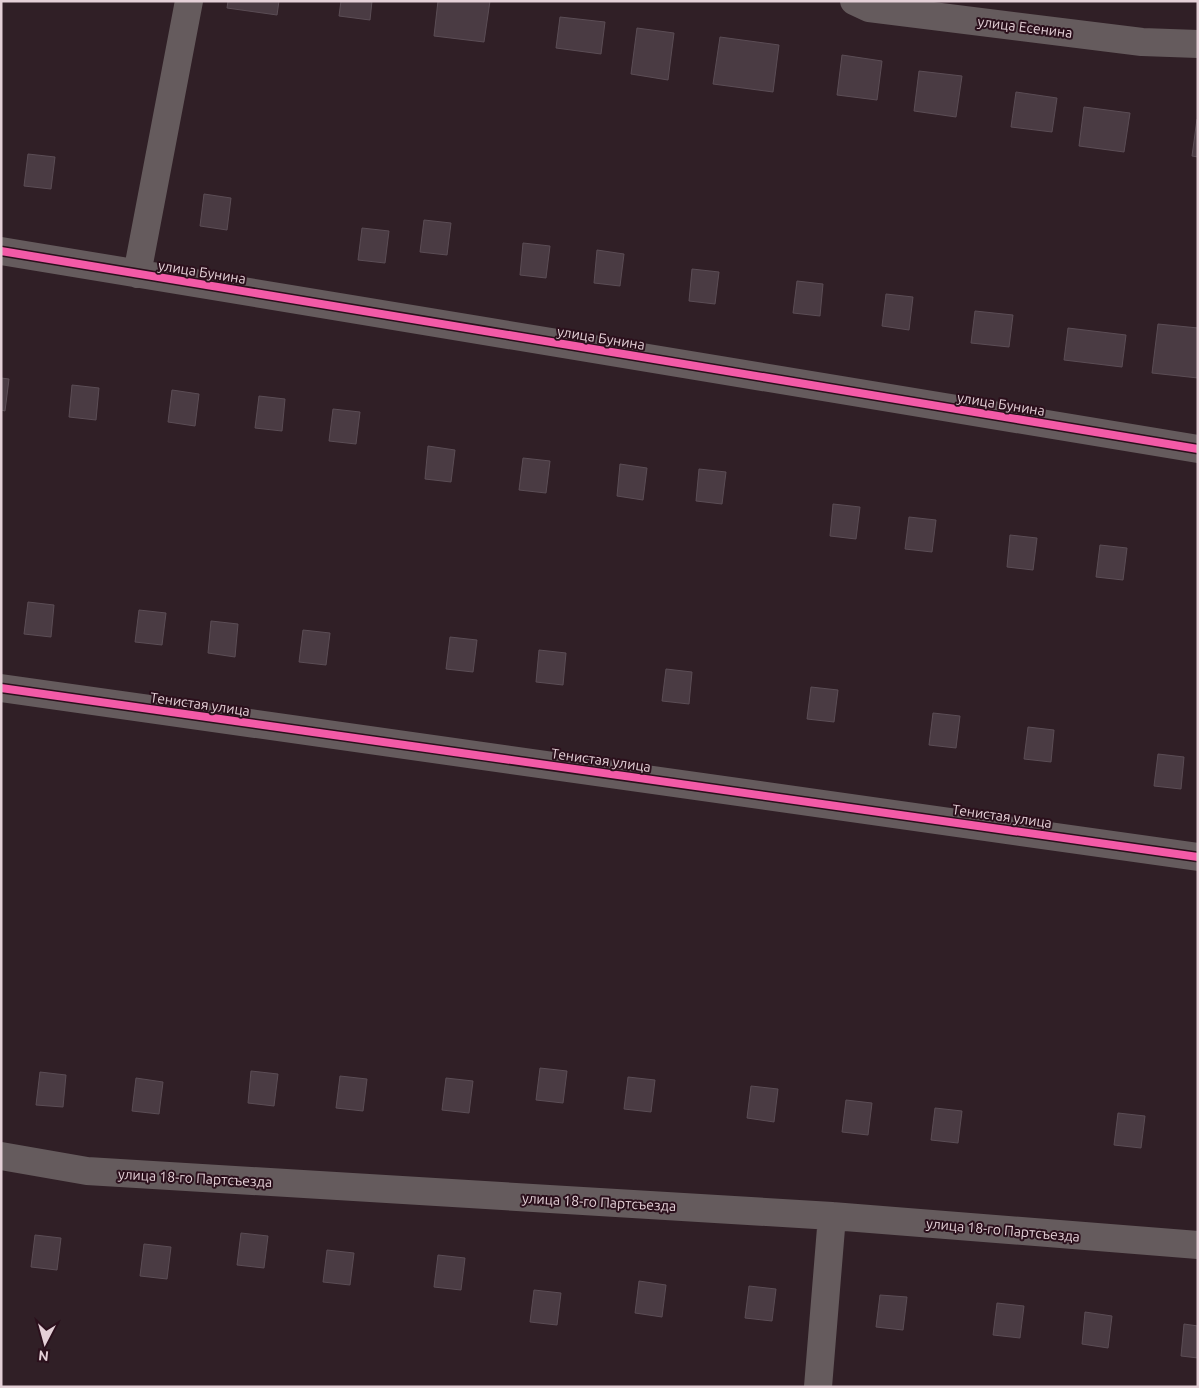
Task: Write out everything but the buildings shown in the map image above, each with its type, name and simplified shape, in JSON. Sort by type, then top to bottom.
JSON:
[{"type":"street","points":[[137,274],[189,1]]},
{"type":"street","name":"улица Есенина","points":[[854,1],[869,8],[1142,42],[1198,44]]},
{"type":"street","name":"улица Бунина","points":[[1,250],[1198,449]]},
{"type":"street","name":"Тенистая улица","points":[[1,688],[1198,856]]},
{"type":"street","name":"улица 18-го Партсъезда","points":[[1,1156],[87,1171],[832,1216],[1198,1245]]},
{"type":"street","points":[[818,1387],[832,1216]]},
{"type":"cycle path","points":[[1,251],[1198,449]]},
{"type":"cycle path","points":[[1,688],[1198,857]]}]
